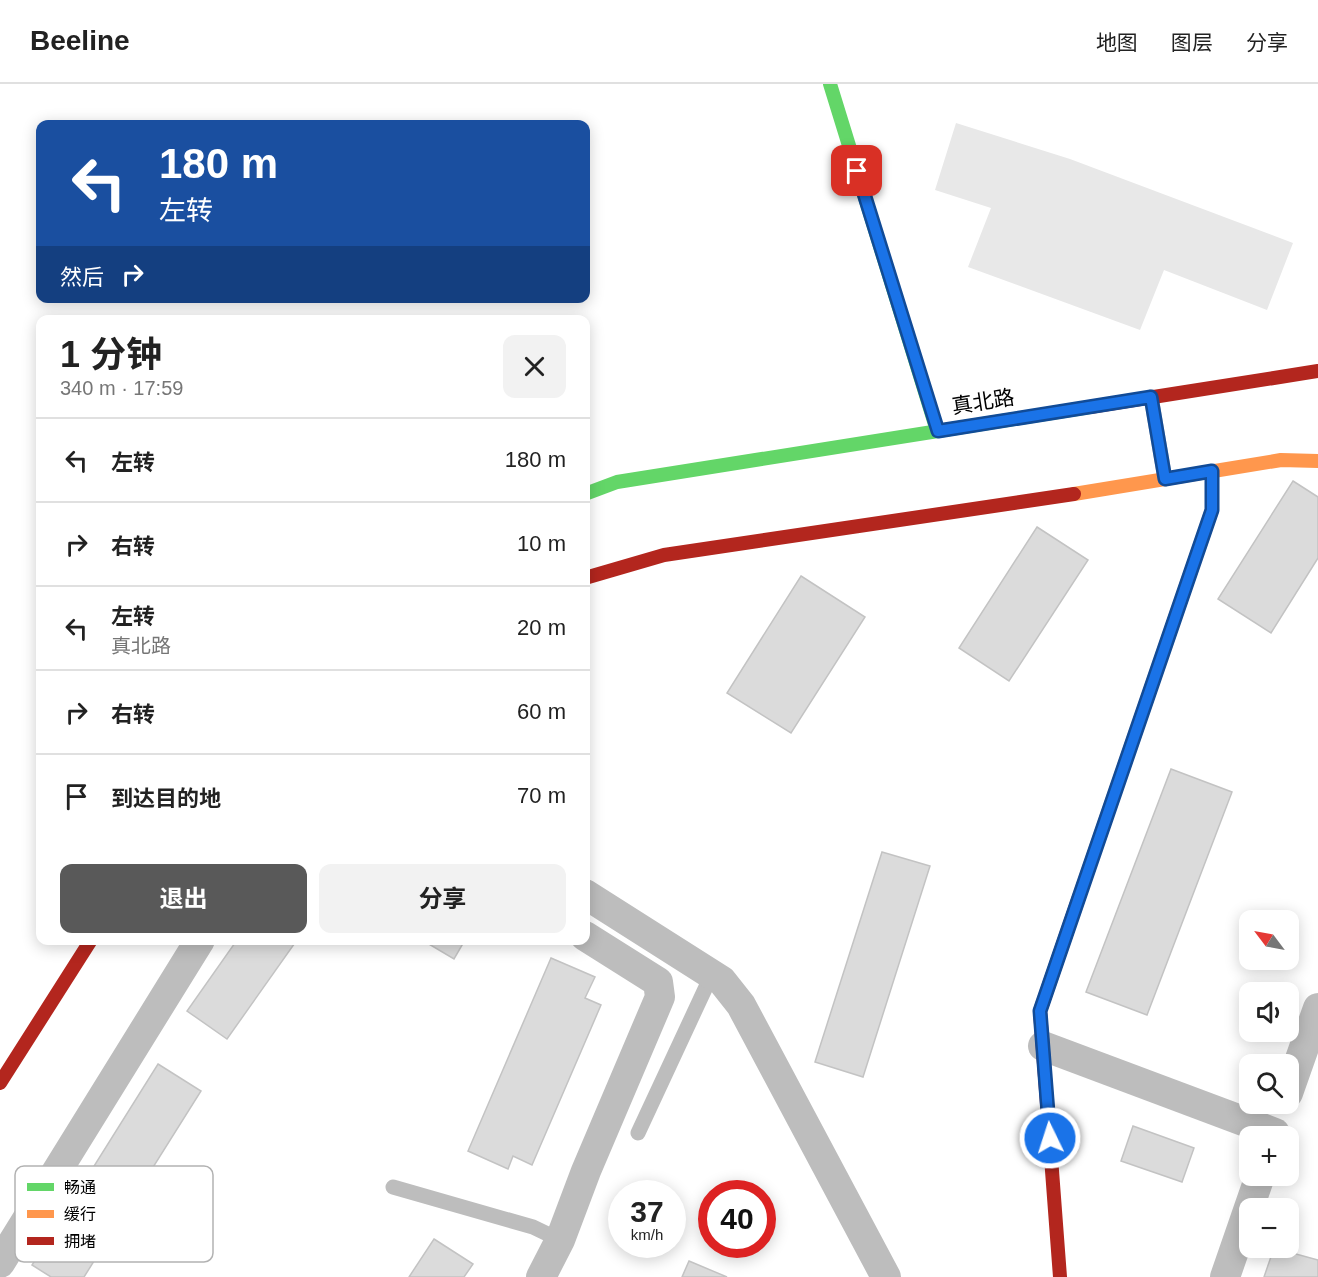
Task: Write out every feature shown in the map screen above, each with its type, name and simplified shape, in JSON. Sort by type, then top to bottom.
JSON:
[{"type":"street","points":[[830,84],[938,431]]},
{"type":"street","name":"真北路","points":[[590,492],[616,482],[1318,370]]},
{"type":"street","points":[[590,576],[619,566],[664,555],[1007,505],[1281,460],[1318,460]]},
{"type":"street","points":[[1060,1277],[1040,1011],[1212,510],[1212,471]]},
{"type":"street","points":[[590,897],[722,981],[741,1005],[886,1277]]},
{"type":"street","points":[[541,1277],[560,1240],[586,1171],[660,997],[658,982],[590,939]]},
{"type":"street","points":[[0,1083],[89,945]]},
{"type":"street","points":[[60,1166],[197,945]]},
{"type":"street","points":[[1299,1062],[1318,1008]]},
{"type":"street","points":[[1043,1046],[1251,1126]]},
{"type":"street","points":[[1225,1277],[1257,1186]]},
{"type":"street","points":[[0,1263],[15,1239]]},
{"type":"lane","points":[[1151,397],[1165,479]]},
{"type":"lane","points":[[638,1133],[712,974]]},
{"type":"lane","points":[[393,1187],[533,1227],[560,1240]]},
{"type":"shaded area","points":[[956,123],[1070,159],[1293,243],[1267,310],[1164,270],[1140,330],[968,267],[991,208],[935,190]]},
{"type":"building","points":[[1293,481],[1318,497],[1318,558],[1271,633],[1218,599]]},
{"type":"building","points":[[1037,527],[1088,560],[1009,681],[959,648]]},
{"type":"building","points":[[801,576],[865,617],[791,733],[727,693]]},
{"type":"building","points":[[1171,769],[1232,792],[1147,1015],[1086,992]]},
{"type":"building","points":[[882,852],[930,866],[863,1077],[815,1062]]},
{"type":"building","points":[[233,945],[293,945],[227,1039],[187,1011]]},
{"type":"building","points":[[430,945],[462,945],[454,959]]},
{"type":"building","points":[[551,958],[595,977],[585,998],[601,1005],[532,1165],[513,1156],[508,1169],[468,1151]]},
{"type":"building","points":[[158,1064],[201,1091],[154,1166],[94,1166]]},
{"type":"building","points":[[1133,1126],[1194,1148],[1182,1182],[1121,1161]]},
{"type":"building","points":[[434,1239],[473,1264],[464,1277],[409,1277]]},
{"type":"building","points":[[1299,1255],[1318,1260],[1318,1277],[1264,1277],[1271,1258],[1299,1258]]},
{"type":"building","points":[[689,1261],[727,1277],[682,1277]]},
{"type":"building","points":[[34,1262],[93,1262],[84,1277],[51,1277],[32,1265]]},
{"type":"traffic: fast","points":[[830,84],[937,431]]},
{"type":"traffic: fast","points":[[590,492],[617,482],[1090,407]]},
{"type":"traffic: slow","points":[[1074,494],[1281,460],[1318,461]]},
{"type":"traffic: slow","points":[[1079,897],[1212,510],[1212,471]]},
{"type":"traffic: jam","points":[[1090,407],[1318,371]]},
{"type":"traffic: jam","points":[[590,577],[664,555],[1074,494]]},
{"type":"traffic: jam","points":[[1060,1277],[1040,1011],[1079,897]]},
{"type":"traffic: jam","points":[[0,1083],[88,945]]},
{"type":"route","points":[[857,171],[938,431],[1151,397],[1165,479],[1212,471],[1212,510],[1040,1011],[1050,1138]]}]
